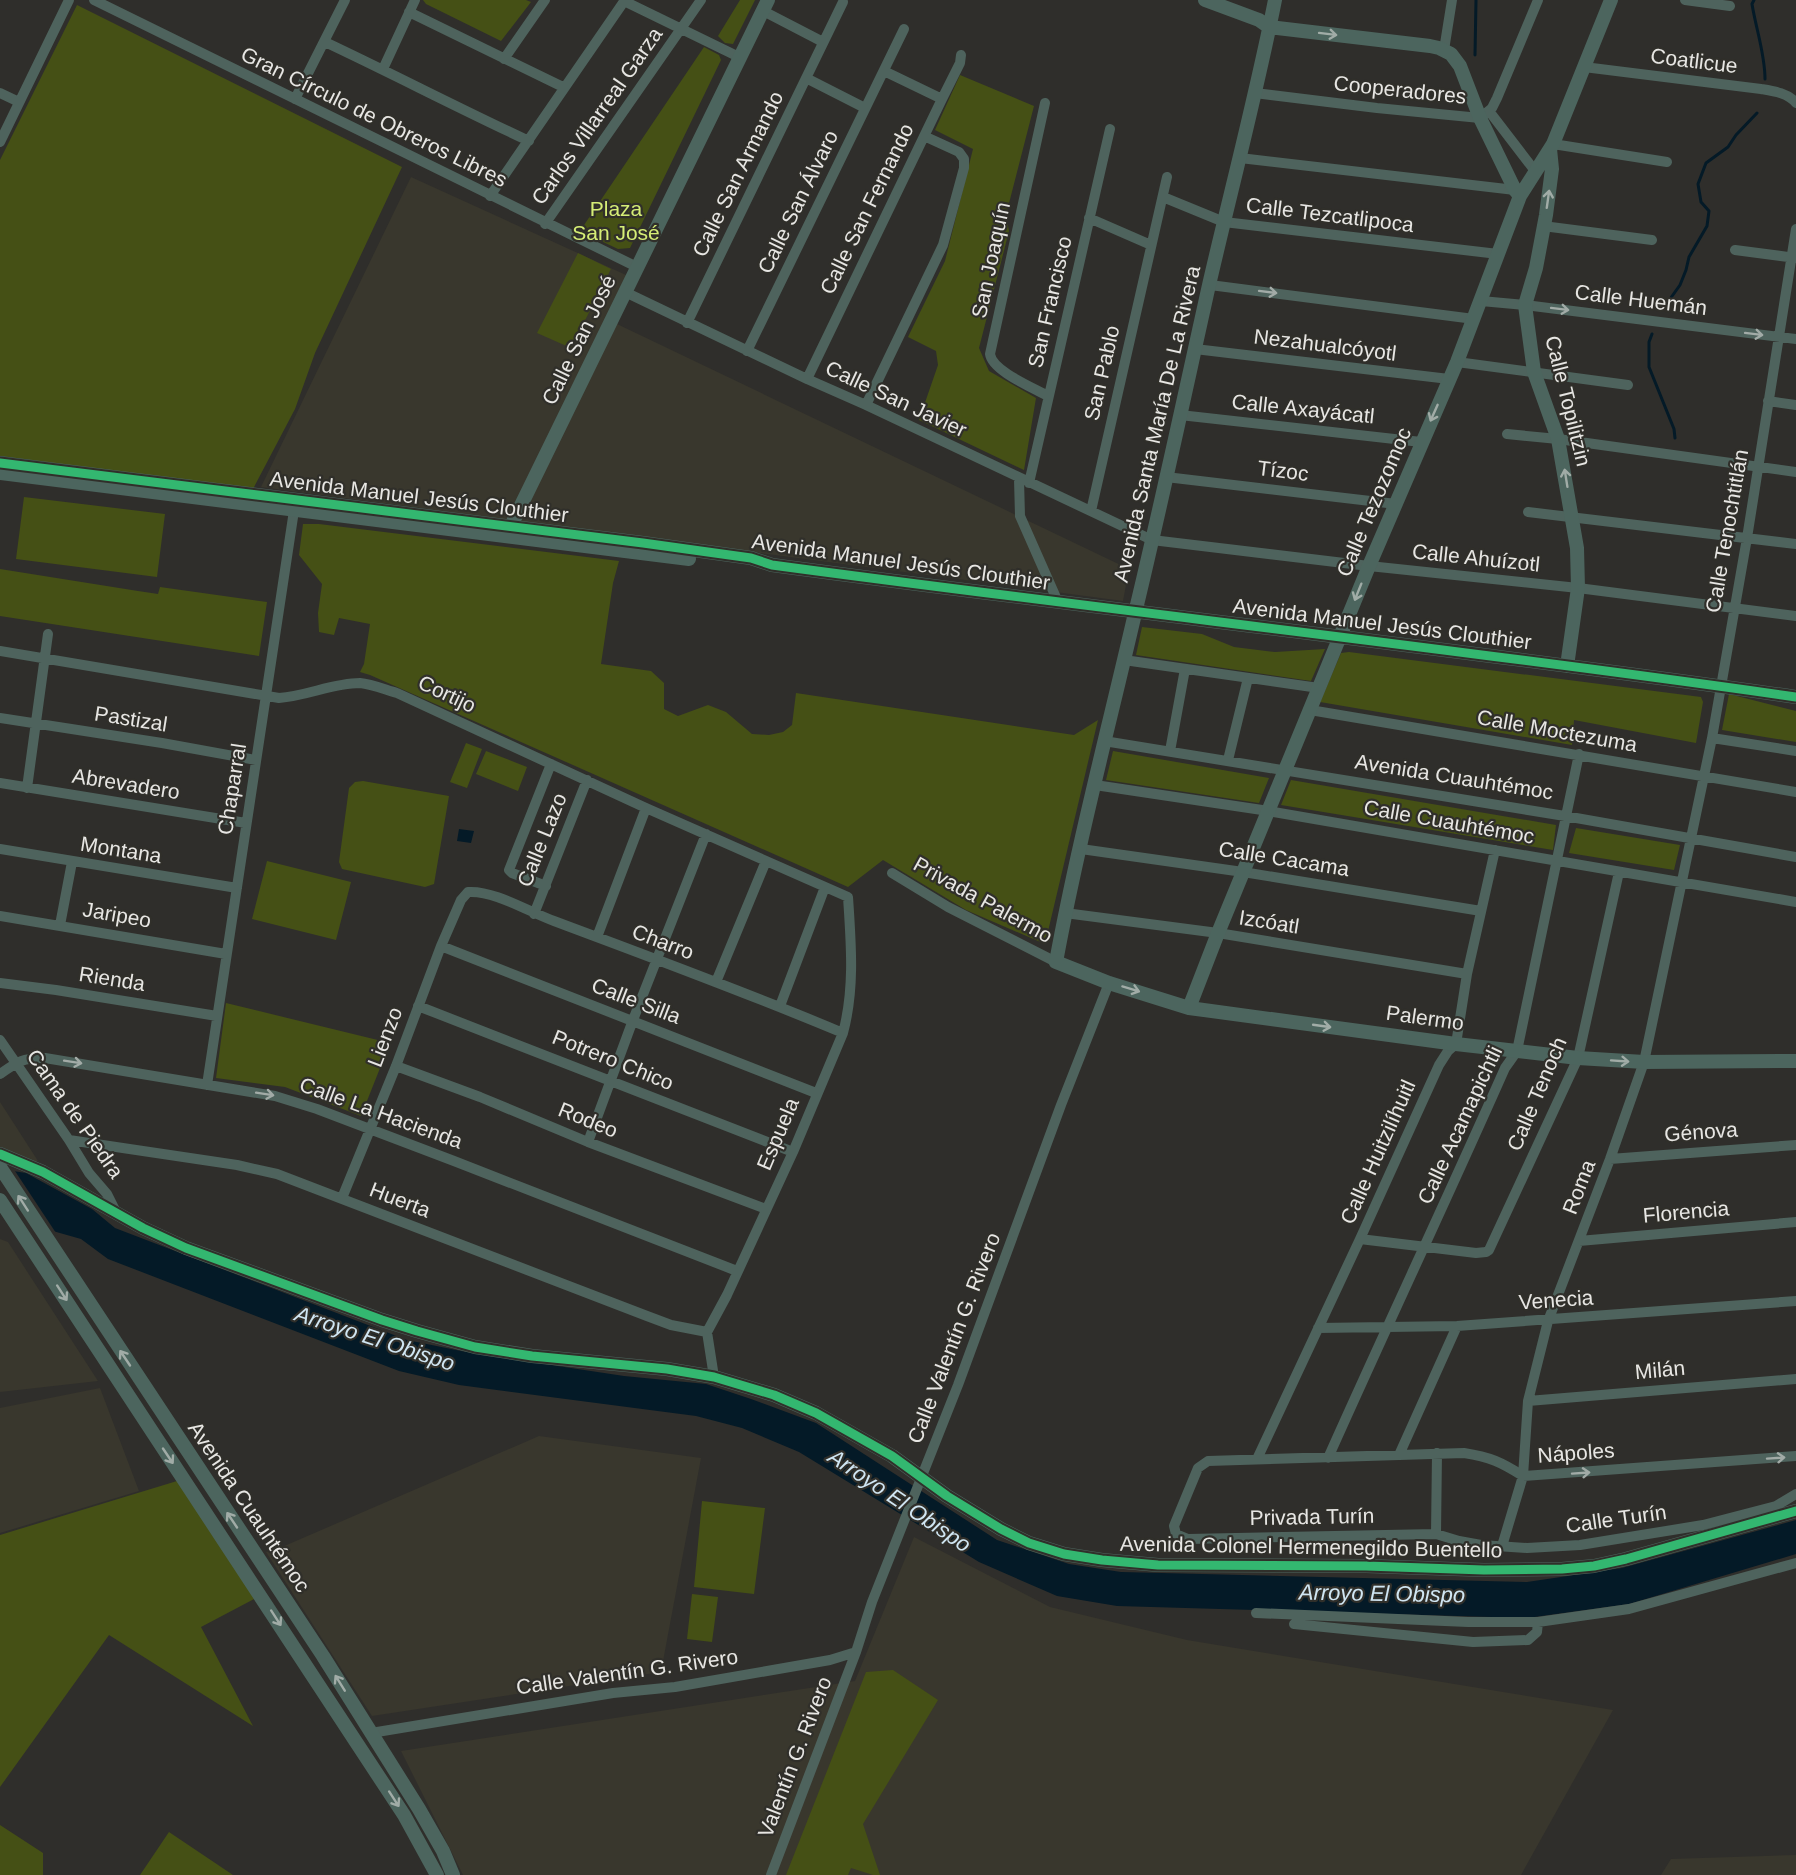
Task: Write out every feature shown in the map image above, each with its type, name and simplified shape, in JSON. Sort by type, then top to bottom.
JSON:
[{"type":"street","points":[[0,142],[69,0]]},
{"type":"street","name":"Gran Círculo de Obreros Libres","points":[[94,0],[545,224],[637,267]]},
{"type":"street","points":[[295,99],[345,0]]},
{"type":"street","points":[[383,69],[415,0]]},
{"type":"street","points":[[504,59],[545,0]]},
{"type":"street","points":[[490,196],[625,0],[739,57]]},
{"type":"street","name":"Carlos Villarreal Garza","points":[[545,224],[701,0]]},
{"type":"street","points":[[1205,0],[1260,20],[1269,27],[1430,46],[1451,54],[1460,66],[1484,114],[1518,193]]},
{"type":"street","name":"Avenida Santa María De La Rivera","points":[[1056,962],[1104,741],[1256,93],[1275,0]]},
{"type":"street","points":[[1444,50],[1452,0]]},
{"type":"street","name":"Cooperadores","points":[[1256,93],[1377,108],[1484,114],[1497,98],[1538,0]]},
{"type":"street","points":[[1611,0],[1551,147],[1667,162]]},
{"type":"street","points":[[1685,0],[1730,6]]},
{"type":"street","name":"Calle San Armando","points":[[687,323],[843,2]]},
{"type":"street","points":[[765,5],[823,42]]},
{"type":"street","name":"Calle San José","points":[[508,531],[765,5]]},
{"type":"street","points":[[409,12],[563,87]]},
{"type":"street","name":"Calle San Álvaro","points":[[747,351],[904,29]]},
{"type":"street","points":[[325,42],[529,141]]},
{"type":"street","name":"Calle San Fernando","points":[[807,379],[960,63],[961,55]]},
{"type":"street","name":"Coatlicue","points":[[1584,67],[1761,89],[1781,94],[1793,99],[1796,103]]},
{"type":"street","points":[[884,71],[942,99]]},
{"type":"street","points":[[806,78],[865,108]]},
{"type":"street","points":[[0,93],[19,102]]},
{"type":"street","name":"San Joaquín","points":[[1045,103],[990,354],[993,363],[1003,371],[1048,396]]},
{"type":"street","points":[[1484,114],[1535,171]]},
{"type":"street","name":"San Francisco","points":[[1058,602],[1020,516],[1024,481],[1048,396],[1110,129]]},
{"type":"street","points":[[866,405],[943,245],[964,168],[959,152],[924,136]]},
{"type":"street","name":"Calle Tezozomoc","points":[[1189,1008],[1368,566],[1457,362],[1498,254],[1518,193],[1551,147]]},
{"type":"street","name":"Calle Topilitzin","points":[[1551,147],[1551,179],[1536,268],[1525,304],[1534,372],[1558,439],[1577,548],[1578,588],[1568,666]]},
{"type":"street","points":[[1240,158],[1518,193]]},
{"type":"street","name":"San Pablo","points":[[1090,511],[1167,177]]},
{"type":"street","name":"Calle Tezcatlipoca","points":[[1163,197],[1224,222],[1498,254]]},
{"type":"street","points":[[1089,218],[1151,245]]},
{"type":"street","points":[[1543,226],[1652,240]]},
{"type":"street","name":"Calle Tenochtitlán","points":[[1692,839],[1747,538],[1768,401],[1794,258],[1796,229]]},
{"type":"street","points":[[1735,250],[1794,258]]},
{"type":"street","points":[[1210,285],[1474,319]]},
{"type":"street","name":"Calle San Javier","points":[[625,292],[1152,540]]},
{"type":"street","name":"Calle Huemán","points":[[1481,301],[1525,304],[1796,339]]},
{"type":"street","name":"Nezahualcóyotl","points":[[1195,349],[1449,379]]},
{"type":"street","points":[[1457,362],[1628,385]]},
{"type":"street","points":[[1768,401],[1796,405]]},
{"type":"street","name":"Calle Axayácatl","points":[[1180,415],[1421,442]]},
{"type":"street","points":[[1507,434],[1796,472]]},
{"type":"street","name":"Avenida Manuel Jesús Clouthier","points":[[0,463],[295,505]]},
{"type":"street","name":"Avenida Manuel Jesús Clouthier","points":[[0,473],[508,531],[756,567],[772,565],[1796,697]]},
{"type":"street","name":"Tízoc","points":[[1166,477],[1396,504]]},
{"type":"street","name":"Chaparral","points":[[207,1084],[295,505]]},
{"type":"street","points":[[1528,512],[1796,544]]},
{"type":"street","name":"Calle Ahuízotl","points":[[1152,540],[1578,588],[1796,616]]},
{"type":"street","points":[[27,788],[48,634]]},
{"type":"street","name":"Cortijo","points":[[0,651],[279,698],[293,697],[346,684],[362,683],[397,693],[646,808],[848,897]]},
{"type":"street","points":[[1124,660],[1319,688]]},
{"type":"street","points":[[1170,751],[1185,669]]},
{"type":"street","points":[[1228,760],[1248,678]]},
{"type":"street","name":"Calle Moctezuma","points":[[1310,710],[1796,792]]},
{"type":"street","name":"Pastizal","points":[[0,718],[256,760]]},
{"type":"street","points":[[1712,738],[1796,751]]},
{"type":"street","name":"Avenida Cuauhtémoc","points":[[1104,741],[1565,816],[1796,857]]},
{"type":"street","name":"Calle Acamapichtli","points":[[1328,1458],[1505,1068],[1517,1051],[1579,754]]},
{"type":"street","points":[[546,886],[509,870],[550,764]]},
{"type":"street","name":"Calle Lazo","points":[[534,914],[587,780]]},
{"type":"street","name":"Abrevadero","points":[[0,783],[246,823]]},
{"type":"street","name":"Calle Cuauhtémoc","points":[[1095,785],[1268,811],[1796,902]]},
{"type":"street","points":[[597,937],[646,808]]},
{"type":"street","points":[[588,1142],[706,834]]},
{"type":"street","name":"Roma","points":[[1502,1546],[1523,1476],[1528,1401],[1548,1321],[1610,1159],[1644,1062],[1692,839]]},
{"type":"street","name":"Montana","points":[[0,849],[237,888]]},
{"type":"street","name":"Calle Cacama","points":[[1081,849],[1243,872],[1481,912]]},
{"type":"street","name":"Calle Huitzilíhuitl","points":[[1257,1459],[1439,1065],[1448,1051],[1456,1044],[1467,974],[1495,850]]},
{"type":"street","points":[[716,982],[766,861]]},
{"type":"street","points":[[60,925],[72,862]]},
{"type":"street","name":"Calle Tenoch","points":[[1425,1248],[1476,1253],[1486,1252],[1491,1247],[1578,1058],[1619,872]]},
{"type":"street","name":"Privada Palermo","points":[[892,873],[948,907],[1056,962]]},
{"type":"street","points":[[780,1006],[825,887]]},
{"type":"street","name":"Charro","points":[[468,892],[478,891],[491,894],[534,914],[780,1006],[843,1033]]},
{"type":"street","name":"Lienzo","points":[[342,1198],[396,1066],[441,946],[461,900],[468,892]]},
{"type":"street","name":"Espuela","points":[[707,1332],[727,1295],[793,1152],[843,1033],[848,1016],[852,970],[848,897]]},
{"type":"street","name":"Izcóatl","points":[[1065,913],[1218,933],[1467,974]]},
{"type":"street","name":"Jaripeo","points":[[0,916],[226,954]]},
{"type":"street","name":"Calle Silla","points":[[441,946],[816,1093]]},
{"type":"street","name":"Palermo","points":[[1056,962],[1109,983],[1189,1008],[1456,1044],[1578,1058],[1644,1062],[1796,1061]]},
{"type":"street","name":"Rienda","points":[[0,983],[217,1016]]},
{"type":"street","name":"Calle Valentín G. Rivero","points":[[371,1732],[613,1693],[675,1687],[830,1660],[856,1652],[872,1602],[962,1375],[1057,1116],[1109,983]]},
{"type":"street","name":"Potrero Chico","points":[[418,1006],[793,1152]]},
{"type":"street","name":"Cama de Piedra","points":[[0,1040],[4,1056],[16,1063],[69,1140],[104,1199]]},
{"type":"street","name":"Calle La Hacienda","points":[[0,1074],[26,1059],[45,1058],[275,1096],[370,1129],[737,1271]]},
{"type":"street","name":"Rodeo","points":[[396,1066],[766,1209]]},
{"type":"street","name":"Huerta","points":[[69,1140],[237,1165],[277,1174],[647,1317],[671,1325],[707,1332]]},
{"type":"street","name":"Génova","points":[[1610,1159],[1796,1145]]},
{"type":"street","name":"Avenida Colonel Hermenegildo Buentello","points":[[0,1154],[71,1187],[104,1199],[116,1212],[143,1228],[186,1248],[382,1320],[475,1347],[667,1369],[714,1377],[774,1395],[816,1413],[892,1456],[920,1480],[1001,1529],[1029,1543],[1064,1554],[1158,1565],[1562,1569],[1594,1566],[1626,1559],[1796,1511]]},
{"type":"street","name":"Avenida Cuauhtémoc","points":[[0,1167],[371,1732],[443,1851],[453,1875]]},
{"type":"street","name":"Avenida Cuauhtémoc","points":[[0,1200],[405,1815],[436,1875]]},
{"type":"street","name":"Florencia","points":[[1579,1241],[1796,1222]]},
{"type":"street","points":[[1360,1239],[1425,1248]]},
{"type":"street","name":"Venecia","points":[[1318,1328],[1457,1326],[1548,1321],[1796,1301]]},
{"type":"street","points":[[1399,1455],[1457,1326]]},
{"type":"street","points":[[707,1332],[714,1377]]},
{"type":"street","name":"Milán","points":[[1528,1401],[1796,1379]]},
{"type":"street","points":[[1436,1534],[1437,1453]]},
{"type":"street","name":"Nápoles","points":[[1188,1539],[1176,1534],[1174,1526],[1198,1468],[1205,1462],[1464,1453],[1500,1462],[1523,1476],[1796,1456]]},
{"type":"street","name":"Calle Turín","points":[[1436,1534],[1459,1541],[1527,1548],[1580,1545],[1704,1525],[1776,1506],[1796,1494]]},
{"type":"street","name":"Privada Turín","points":[[1188,1539],[1436,1534]]},
{"type":"street","points":[[1256,1613],[1468,1622],[1538,1622],[1629,1609],[1796,1563]]},
{"type":"street","points":[[1294,1624],[1473,1642],[1528,1640],[1537,1632],[1538,1622]]},
{"type":"street","name":"Valentín G. Rivero","points":[[771,1875],[856,1652]]},
{"type":"street","points":[[333,1706],[345,1714],[359,1729],[371,1732],[369,1743],[380,1778]]},
{"type":"shaded area","points":[[411,177],[637,280],[617,324],[1129,569],[1123,601],[261,487]]},
{"type":"shaded area","points":[[0,1102],[38,1161],[35,1162],[0,1147]]},
{"type":"shaded area","points":[[0,1239],[8,1242],[98,1381],[0,1392]]},
{"type":"shaded area","points":[[100,1388],[139,1491],[0,1533],[0,1408]]},
{"type":"shaded area","points":[[539,1436],[701,1458],[661,1672],[372,1716],[266,1552]]},
{"type":"shaded area","points":[[914,1537],[1050,1607],[1187,1640],[1613,1710],[1521,1875],[463,1875],[401,1751],[855,1681]]},
{"type":"shaded area","points":[[1796,1855],[1796,1875],[1661,1875],[1671,1859]]},
{"type":"green space","points":[[423,0],[526,0],[531,2],[501,41],[426,4]]},
{"type":"green space","points":[[740,0],[755,0],[733,44],[725,43],[718,36]]},
{"type":"green space","points":[[77,5],[402,167],[315,353],[295,409],[253,489],[0,456],[0,160]]},
{"type":"green space","name":"Plaza San José","points":[[704,47],[719,55],[721,60],[630,248],[618,249],[580,231]]},
{"type":"green space","points":[[960,75],[1034,106],[1006,215],[1009,231],[979,348],[989,371],[1036,398],[1024,470],[919,420],[938,365],[936,351],[908,337],[945,261],[973,149],[935,130]]},
{"type":"green space","points":[[578,253],[611,269],[571,348],[537,333]]},
{"type":"green space","points":[[24,497],[165,514],[157,577],[16,559]]},
{"type":"green space","points":[[303,524],[319,524],[619,561],[613,583],[601,664],[651,671],[664,683],[664,709],[678,716],[708,705],[726,712],[752,734],[769,735],[783,732],[792,725],[796,693],[1074,735],[1098,720],[1045,944],[966,910],[883,860],[848,887],[360,672],[364,664],[370,624],[339,618],[334,635],[319,632],[318,613],[322,584],[299,555]]},
{"type":"green space","points":[[0,569],[158,594],[160,587],[267,602],[259,656],[0,616]]},
{"type":"green space","points":[[1142,627],[1202,634],[1234,647],[1275,652],[1325,649],[1311,681],[1136,655]]},
{"type":"green space","points":[[1349,652],[1701,697],[1703,702],[1696,743],[1574,720],[1572,745],[1320,702],[1341,653]]},
{"type":"green space","points":[[1729,694],[1796,711],[1796,742],[1722,730]]},
{"type":"green space","points":[[466,743],[482,749],[467,788],[450,782]]},
{"type":"green space","points":[[486,751],[527,767],[518,791],[476,774]]},
{"type":"green space","points":[[1113,751],[1269,778],[1259,803],[1106,780]]},
{"type":"green space","points":[[1291,780],[1556,825],[1553,850],[1281,805]]},
{"type":"green space","points":[[363,781],[449,796],[434,884],[425,887],[342,869],[339,862],[349,788],[355,782]]},
{"type":"green space","points":[[1576,828],[1680,845],[1674,870],[1569,853]]},
{"type":"green space","points":[[267,861],[351,882],[336,940],[252,919]]},
{"type":"green space","points":[[226,1003],[390,1043],[361,1116],[285,1087],[216,1078]]},
{"type":"green space","points":[[177,1481],[256,1598],[201,1627],[253,1726],[109,1635],[0,1787],[0,1535]]},
{"type":"green space","points":[[702,1501],[765,1508],[754,1594],[694,1587]]},
{"type":"green space","points":[[692,1594],[718,1597],[712,1642],[687,1639]]},
{"type":"green space","points":[[893,1670],[938,1700],[863,1824],[880,1875],[851,1868],[848,1875],[786,1875],[866,1672]]},
{"type":"green space","points":[[0,1825],[43,1853],[43,1875],[0,1875]]},
{"type":"green space","points":[[169,1832],[233,1875],[140,1875]]},
{"type":"water","points":[[459,829],[474,831],[471,843],[457,841]]},
{"type":"water","name":"Arroyo El Obispo","points":[[0,1169],[26,1173],[92,1209],[115,1228],[407,1340],[466,1352],[624,1376],[706,1384],[816,1423],[997,1540],[1069,1564],[1121,1572],[1527,1582],[1622,1568],[1796,1520],[1796,1554],[1629,1604],[1527,1618],[1117,1606],[1057,1596],[979,1562],[799,1452],[742,1428],[696,1416],[459,1385],[399,1371],[108,1259],[81,1239],[0,1216]]},
{"type":"pier","points":[[0,1166],[13,1168],[58,1236],[3,1220],[0,1216]]},
{"type":"waterway","points":[[1475,55],[1476,0]]},
{"type":"waterway","points":[[1754,0],[1752,4],[1762,51],[1765,79]]},
{"type":"waterway","points":[[1665,306],[1680,285],[1689,257],[1707,226],[1709,211],[1701,202],[1698,184],[1706,163],[1728,147],[1757,113]]},
{"type":"waterway","points":[[1652,334],[1649,342],[1649,367],[1674,429],[1675,438]]},
{"type":"cycle path","points":[[0,463],[643,543],[751,558],[772,565],[1540,662],[1796,697]]},
{"type":"cycle path","points":[[0,1154],[43,1172],[143,1228],[186,1248],[417,1331],[475,1347],[532,1356],[667,1369],[714,1377],[774,1395],[816,1413],[892,1456],[947,1496],[1001,1529],[1029,1543],[1064,1554],[1158,1565],[1562,1569],[1594,1566],[1626,1559],[1796,1511]]}]
